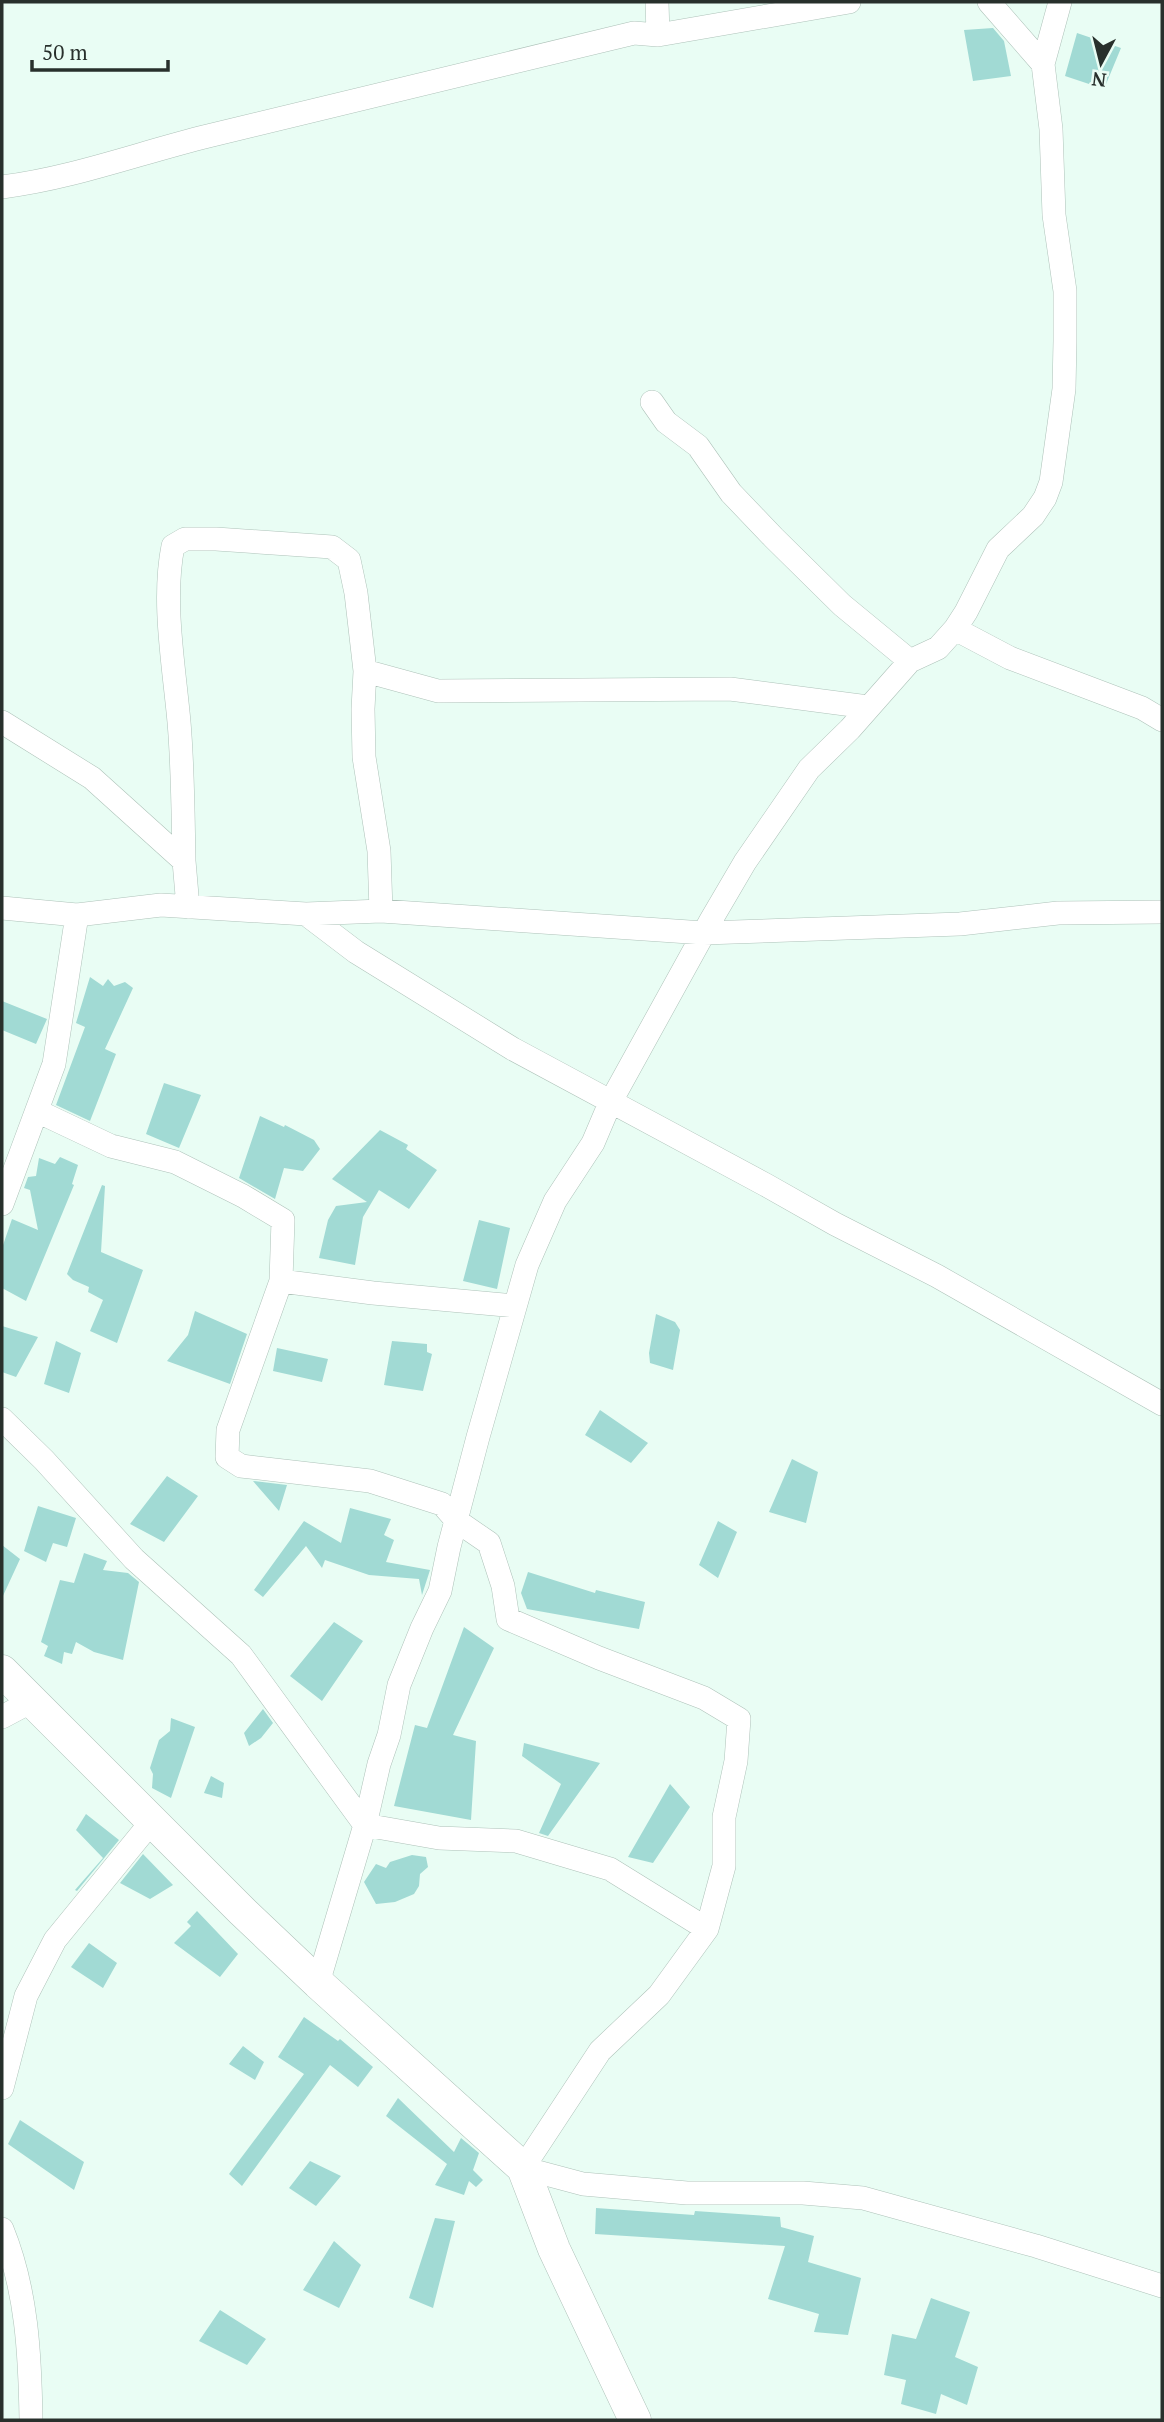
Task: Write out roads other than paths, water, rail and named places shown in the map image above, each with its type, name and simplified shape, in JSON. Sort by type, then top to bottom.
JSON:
[{"type":"main road","points":[[2,1671],[243,1912],[523,2168],[554,2249],[635,2420]]},
{"type":"street","points":[[657,2],[658,35]]},
{"type":"street","points":[[2,187],[37,183],[84,172],[177,144],[634,33],[658,35],[849,2]]},
{"type":"street","points":[[989,2],[1043,64]]},
{"type":"street","points":[[318,1983],[365,1825],[379,1765],[390,1735],[399,1685],[440,1591],[449,1547],[527,1265],[555,1201],[593,1143],[610,1103],[745,862],[809,769],[850,729],[910,660],[938,648],[956,629],[998,550],[1033,516],[1045,498],[1051,482],[1064,389],[1065,291],[1054,215],[1051,129],[1043,64],[1060,2]]},
{"type":"street","points":[[652,402],[666,422],[698,446],[731,493],[774,538],[842,605],[910,660]]},
{"type":"street","points":[[188,907],[169,566],[173,546],[185,539],[216,539],[332,547],[349,560],[356,593],[365,671],[365,757],[379,851],[381,911]]},
{"type":"street","points":[[956,629],[1010,659],[1142,708],[1162,720]]},
{"type":"street","points":[[365,671],[438,691],[730,689],[868,707]]},
{"type":"street","points":[[2,722],[92,778],[184,861]]},
{"type":"street","points":[[2,908],[77,915],[161,905],[306,914],[381,911],[704,933],[960,924],[1058,913],[1162,912]]},
{"type":"street","points":[[306,914],[356,952],[513,1049],[937,1276],[1162,1405]]},
{"type":"street","points":[[2,1204],[54,1064],[77,915]]},
{"type":"street","points":[[37,1111],[111,1146],[175,1162],[284,1220],[281,1281],[228,1430],[227,1457],[241,1466],[370,1481],[442,1504],[457,1521],[489,1542],[503,1586],[508,1619],[599,1658],[704,1698],[739,1718],[736,1761],[724,1817],[724,1866],[707,1929],[659,1995],[600,2051],[523,2168],[583,2184],[609,2187],[687,2193],[803,2193],[863,2198],[1036,2246],[1162,2286]]},
{"type":"street","points":[[281,1281],[373,1293],[515,1306]]},
{"type":"street","points":[[2,1419],[44,1460],[134,1559],[241,1655],[365,1825],[439,1838],[516,1841],[610,1869],[707,1929]]},
{"type":"street","points":[[2,1717],[32,1701]]},
{"type":"street","points":[[2,2088],[26,1997],[55,1940],[153,1821]]},
{"type":"street","points":[[2,2229],[24,2304],[30,2366],[31,2420]]}]
